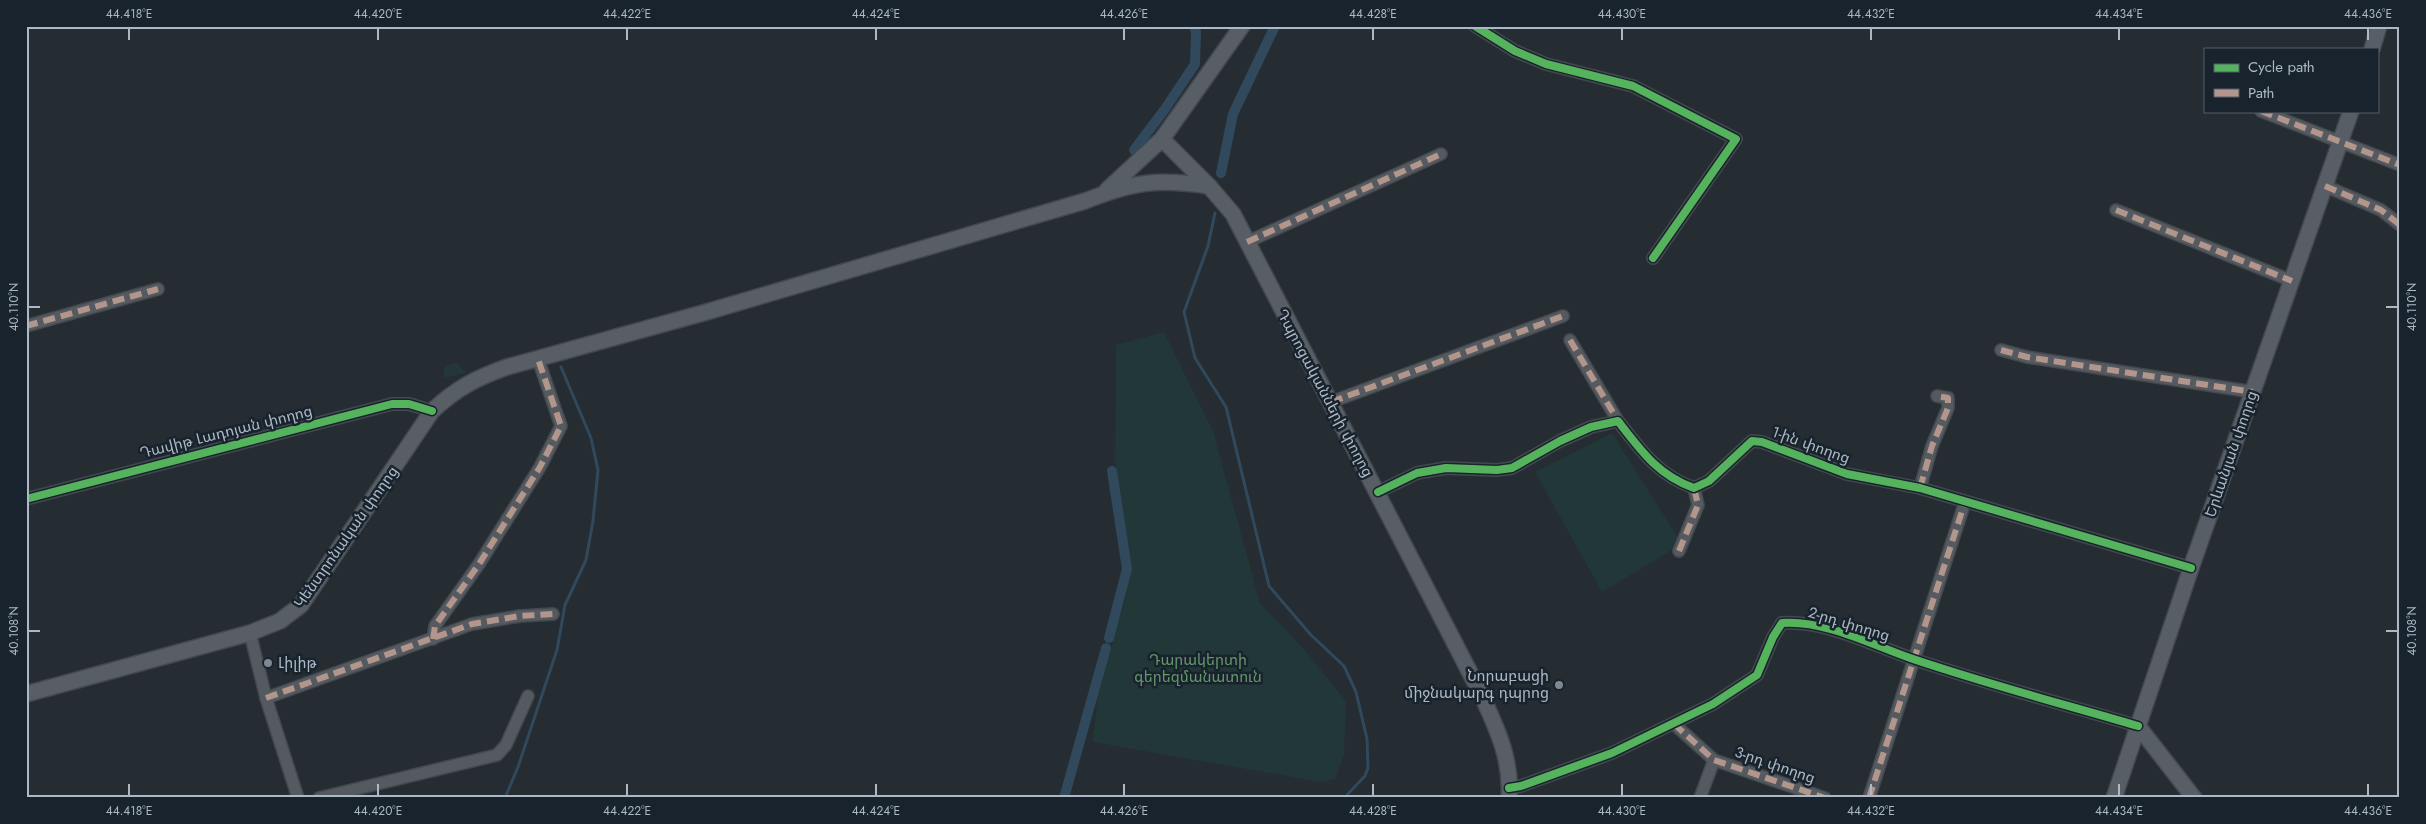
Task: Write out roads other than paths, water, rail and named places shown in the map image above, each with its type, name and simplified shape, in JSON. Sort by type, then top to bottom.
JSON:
[{"type":"main road","points":[[1102,194],[1162,139],[1242,26]]},
{"type":"main road","points":[[2372,48],[2379,26]]},
{"type":"main road","name":"Երևանյան փողոց","points":[[2114,798],[2191,568],[2351,112]]},
{"type":"main road","name":"Դպրոցականների փողոց","points":[[1162,139],[1209,186],[1233,214],[1378,492],[1499,733],[1507,760],[1509,793]]},
{"type":"main road","name":"Կենտրոնական փողոց","points":[[26,694],[250,633],[280,621],[301,605],[432,411],[447,397],[477,377],[1139,183],[1175,181],[1209,186]]},
{"type":"main road","points":[[2138,726],[2194,798]]},
{"type":"street","points":[[1476,26],[1515,51],[1546,64],[1633,86],[1736,138],[1653,258]]},
{"type":"street","points":[[2263,112],[2400,165]]},
{"type":"street","points":[[1247,242],[1440,154]]},
{"type":"street","points":[[2325,186],[2381,210],[2400,225]]},
{"type":"street","points":[[2116,210],[2292,281]]},
{"type":"street","points":[[26,326],[158,289]]},
{"type":"street","points":[[1331,402],[1563,316]]},
{"type":"street","points":[[1570,340],[1618,421],[1656,467],[1676,481],[1694,488],[1698,505],[1679,551]]},
{"type":"street","points":[[2001,350],[2027,357],[2254,392]]},
{"type":"street","points":[[433,639],[434,626],[489,548],[540,467],[560,426],[538,359]]},
{"type":"street","points":[[1920,488],[1932,446],[1948,408],[1948,398],[1937,396]]},
{"type":"street","name":"Դավիթ Լադոյան փողոց","points":[[26,499],[392,404],[409,404],[432,411]]},
{"type":"street","points":[[1378,492],[1417,472],[1446,468],[1498,470],[1512,468],[1591,427],[1618,421]]},
{"type":"street","name":"1-ին փողոց","points":[[1694,488],[1709,481],[1752,441],[1778,446],[1821,466],[1847,474],[1920,488],[2191,568]]},
{"type":"street","points":[[1869,798],[1965,502]]},
{"type":"street","points":[[266,698],[472,624],[520,616],[553,614]]},
{"type":"street","name":"2-րդ փողոց","points":[[1509,793],[1521,786],[1612,753],[1713,704],[1757,676],[1773,637],[1782,623],[1798,622],[1837,632],[1914,659],[2138,726]]},
{"type":"street","points":[[250,633],[266,698],[298,798]]},
{"type":"street","points":[[319,798],[498,755],[506,745],[528,696]]},
{"type":"street","points":[[1674,724],[1714,760],[1700,798]]},
{"type":"street","name":"3-րդ փողոց","points":[[1714,760],[1825,798]]},
{"type":"waterway","points":[[1134,150],[1165,109],[1195,64],[1196,32],[1194,26]]},
{"type":"waterway","points":[[1221,173],[1233,114],[1275,26]]},
{"type":"waterway","points":[[1215,213],[1208,246],[1184,312],[1195,358],[1226,407],[1269,586],[1311,635],[1344,666],[1356,692],[1367,739],[1368,768],[1365,776],[1344,798]]},
{"type":"waterway","points":[[505,798],[518,767],[557,650],[565,605],[586,560],[593,521],[598,470],[591,438],[561,367]]},
{"type":"waterway","points":[[1109,638],[1127,569],[1112,471]]},
{"type":"waterway","points":[[1064,798],[1106,648]]},
{"type":"place","name":"Լիլիթ","points":[[268,663]]},
{"type":"place","name":"Նորաբացի միջնակարգ դպրոց","points":[[1559,685]]},
{"type":"park label","name":"Դարակերտի գերեզմանատուն","points":[[1198,668]]}]
